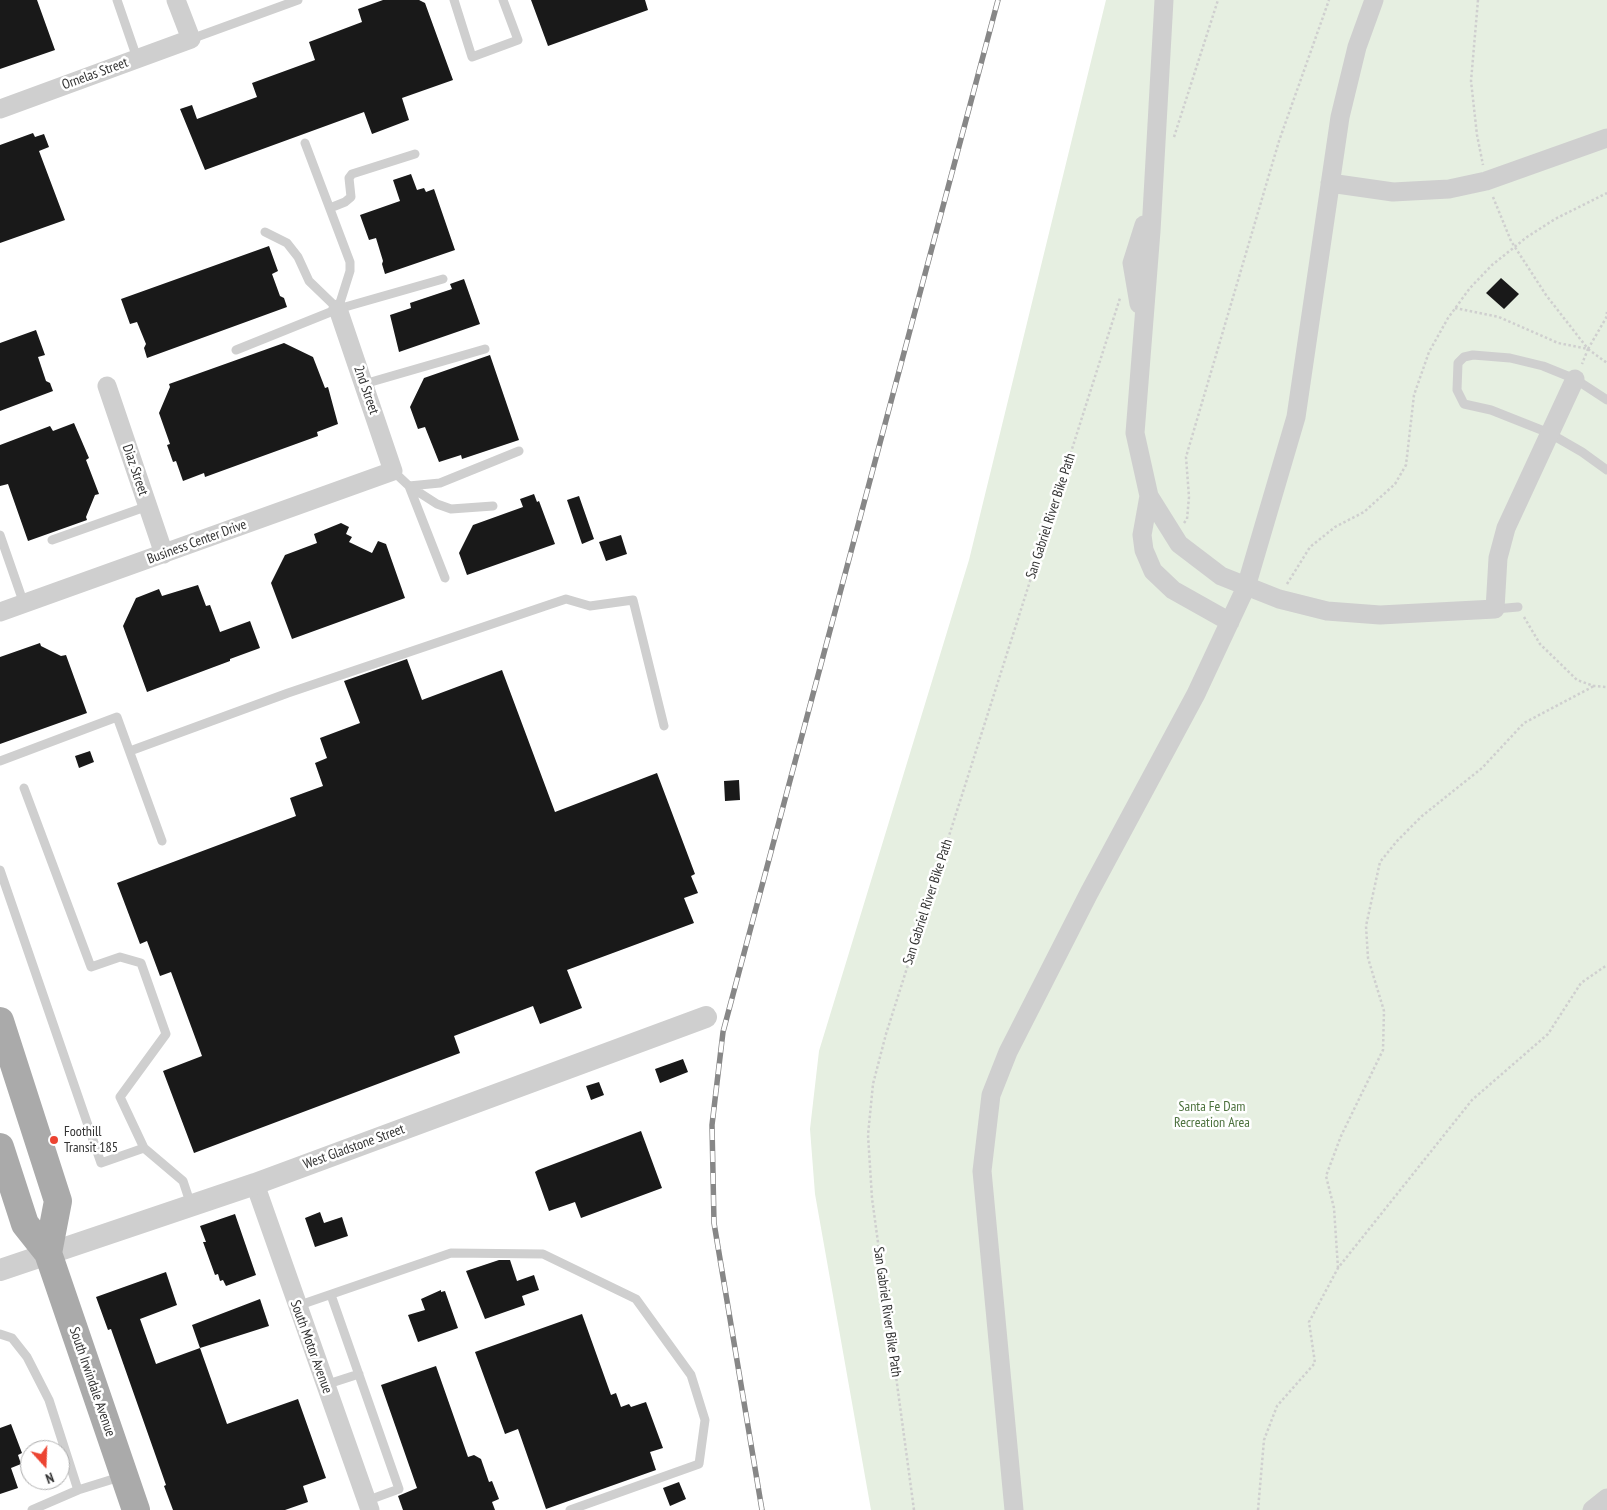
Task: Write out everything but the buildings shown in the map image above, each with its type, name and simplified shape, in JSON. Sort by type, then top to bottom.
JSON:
[{"type":"main road","points":[[0,1021],[58,1202],[48,1253]]},
{"type":"main road","points":[[0,1147],[25,1224],[48,1253]]},
{"type":"main road","name":"South Irwindale Avenue","points":[[48,1253],[136,1510]]},
{"type":"street","points":[[176,0],[191,38]]},
{"type":"street","points":[[1164,0],[1150,208],[1132,263],[1134,286],[1143,318],[1135,433],[1149,496],[1179,544],[1221,576],[1279,599],[1327,611],[1380,615],[1495,609],[1498,558],[1506,528],[1575,379]]},
{"type":"street","points":[[1014,1510],[982,1172],[991,1095],[1008,1052],[1089,893],[1196,694],[1246,587],[1296,418],[1340,117],[1357,46],[1374,0]]},
{"type":"street","name":"Ornelas Street","points":[[0,109],[191,38]]},
{"type":"street","points":[[1330,183],[1393,192],[1449,189],[1486,181],[1607,138]]},
{"type":"street","name":"2nd Street","points":[[338,309],[393,471]]},
{"type":"street","name":"Diaz Street","points":[[107,386],[164,554]]},
{"type":"street","name":"Business Center Drive","points":[[0,612],[393,471]]},
{"type":"street","points":[[1149,496],[1142,534],[1144,550],[1153,571],[1173,590],[1230,622]]},
{"type":"street","name":"West Gladstone Street","points":[[0,1270],[255,1184],[706,1017]]},
{"type":"street","name":"South Motor Avenue","points":[[255,1184],[368,1505]]},
{"type":"street","points":[[1592,1510],[1607,1498]]},
{"type":"lane","points":[[117,0],[137,58]]},
{"type":"lane","points":[[191,38],[298,0]]},
{"type":"lane","points":[[454,0],[472,57],[518,40],[503,0]]},
{"type":"lane","points":[[305,143],[350,262],[350,271],[338,309]]},
{"type":"lane","points":[[330,208],[345,202],[351,197],[349,178],[352,174],[415,154]]},
{"type":"lane","points":[[265,232],[286,243],[298,257],[310,281],[338,309]]},
{"type":"lane","points":[[236,350],[338,309],[444,279]]},
{"type":"lane","points":[[364,384],[485,349]]},
{"type":"lane","points":[[1607,400],[1575,379],[1543,366],[1510,358],[1473,355],[1464,357],[1458,363],[1457,390],[1464,404],[1491,410],[1549,433],[1582,452],[1607,470]]},
{"type":"lane","points":[[409,486],[440,483],[519,452]]},
{"type":"lane","points":[[393,471],[409,486],[437,504],[451,510],[493,506]]},
{"type":"lane","points":[[409,486],[445,578]]},
{"type":"lane","points":[[52,540],[148,506]]},
{"type":"lane","points":[[0,535],[24,604]]},
{"type":"lane","points":[[130,751],[288,693],[566,599],[590,606],[633,600],[664,726]]},
{"type":"lane","points":[[1495,609],[1518,607]]},
{"type":"lane","points":[[0,761],[118,717],[162,841]]},
{"type":"lane","points":[[24,788],[91,968],[120,957],[141,963],[166,1034],[120,1097],[144,1148],[182,1181],[191,1206]]},
{"type":"lane","points":[[0,870],[100,1164],[144,1148]]},
{"type":"lane","points":[[297,1306],[331,1296],[451,1253],[543,1254],[636,1299],[691,1375],[706,1420],[699,1464],[570,1510]]},
{"type":"lane","points":[[331,1296],[399,1489],[368,1505]]},
{"type":"lane","points":[[0,1334],[12,1338],[27,1357],[49,1400],[78,1490]]},
{"type":"lane","points":[[325,1385],[359,1374]]},
{"type":"lane","points":[[32,1510],[78,1490],[125,1476]]},
{"type":"path","points":[[1198,65],[1218,0]]},
{"type":"path","points":[[1174,536],[1187,519],[1189,496],[1186,457],[1279,141],[1329,0]]},
{"type":"path","points":[[1478,0],[1471,81],[1477,135],[1486,181],[1514,246],[1546,295],[1588,349],[1607,362]]},
{"type":"path","points":[[1279,599],[1295,568],[1310,547],[1335,527],[1364,512],[1395,484],[1406,466],[1414,394],[1429,352],[1455,308],[1492,265],[1514,246],[1555,219],[1607,193]]},
{"type":"path","points":[[1455,308],[1499,317],[1558,343],[1588,349]]},
{"type":"path","name":"San Gabriel River Bike Path","points":[[914,1510],[872,1198],[868,1135],[873,1084],[895,1007],[1116,311]]},
{"type":"path","points":[[1575,379],[1588,349],[1606,318],[1607,312]]},
{"type":"path","points":[[1518,607],[1540,644],[1577,680],[1594,686],[1607,687]]},
{"type":"path","points":[[1338,1268],[1334,1208],[1326,1176],[1341,1136],[1383,1050],[1384,1011],[1368,958],[1366,926],[1380,862],[1396,841],[1422,816],[1482,768],[1524,723],[1594,686]]},
{"type":"path","points":[[1258,1510],[1264,1440],[1277,1406],[1316,1363],[1309,1322],[1338,1268],[1472,1100],[1548,1034],[1581,982],[1607,965]]},
{"type":"green space","name":"Santa Fe Dam Recreation Area","points":[[1106,0],[1607,0],[1607,1510],[871,1510],[815,1194],[810,1129],[819,1051],[969,560]]},
{"type":"railway","points":[[762,1510],[714,1223],[712,1125],[723,1032],[998,0]]},
{"type":"place","name":"Foothill Transit 185","points":[[54,1140]]}]
